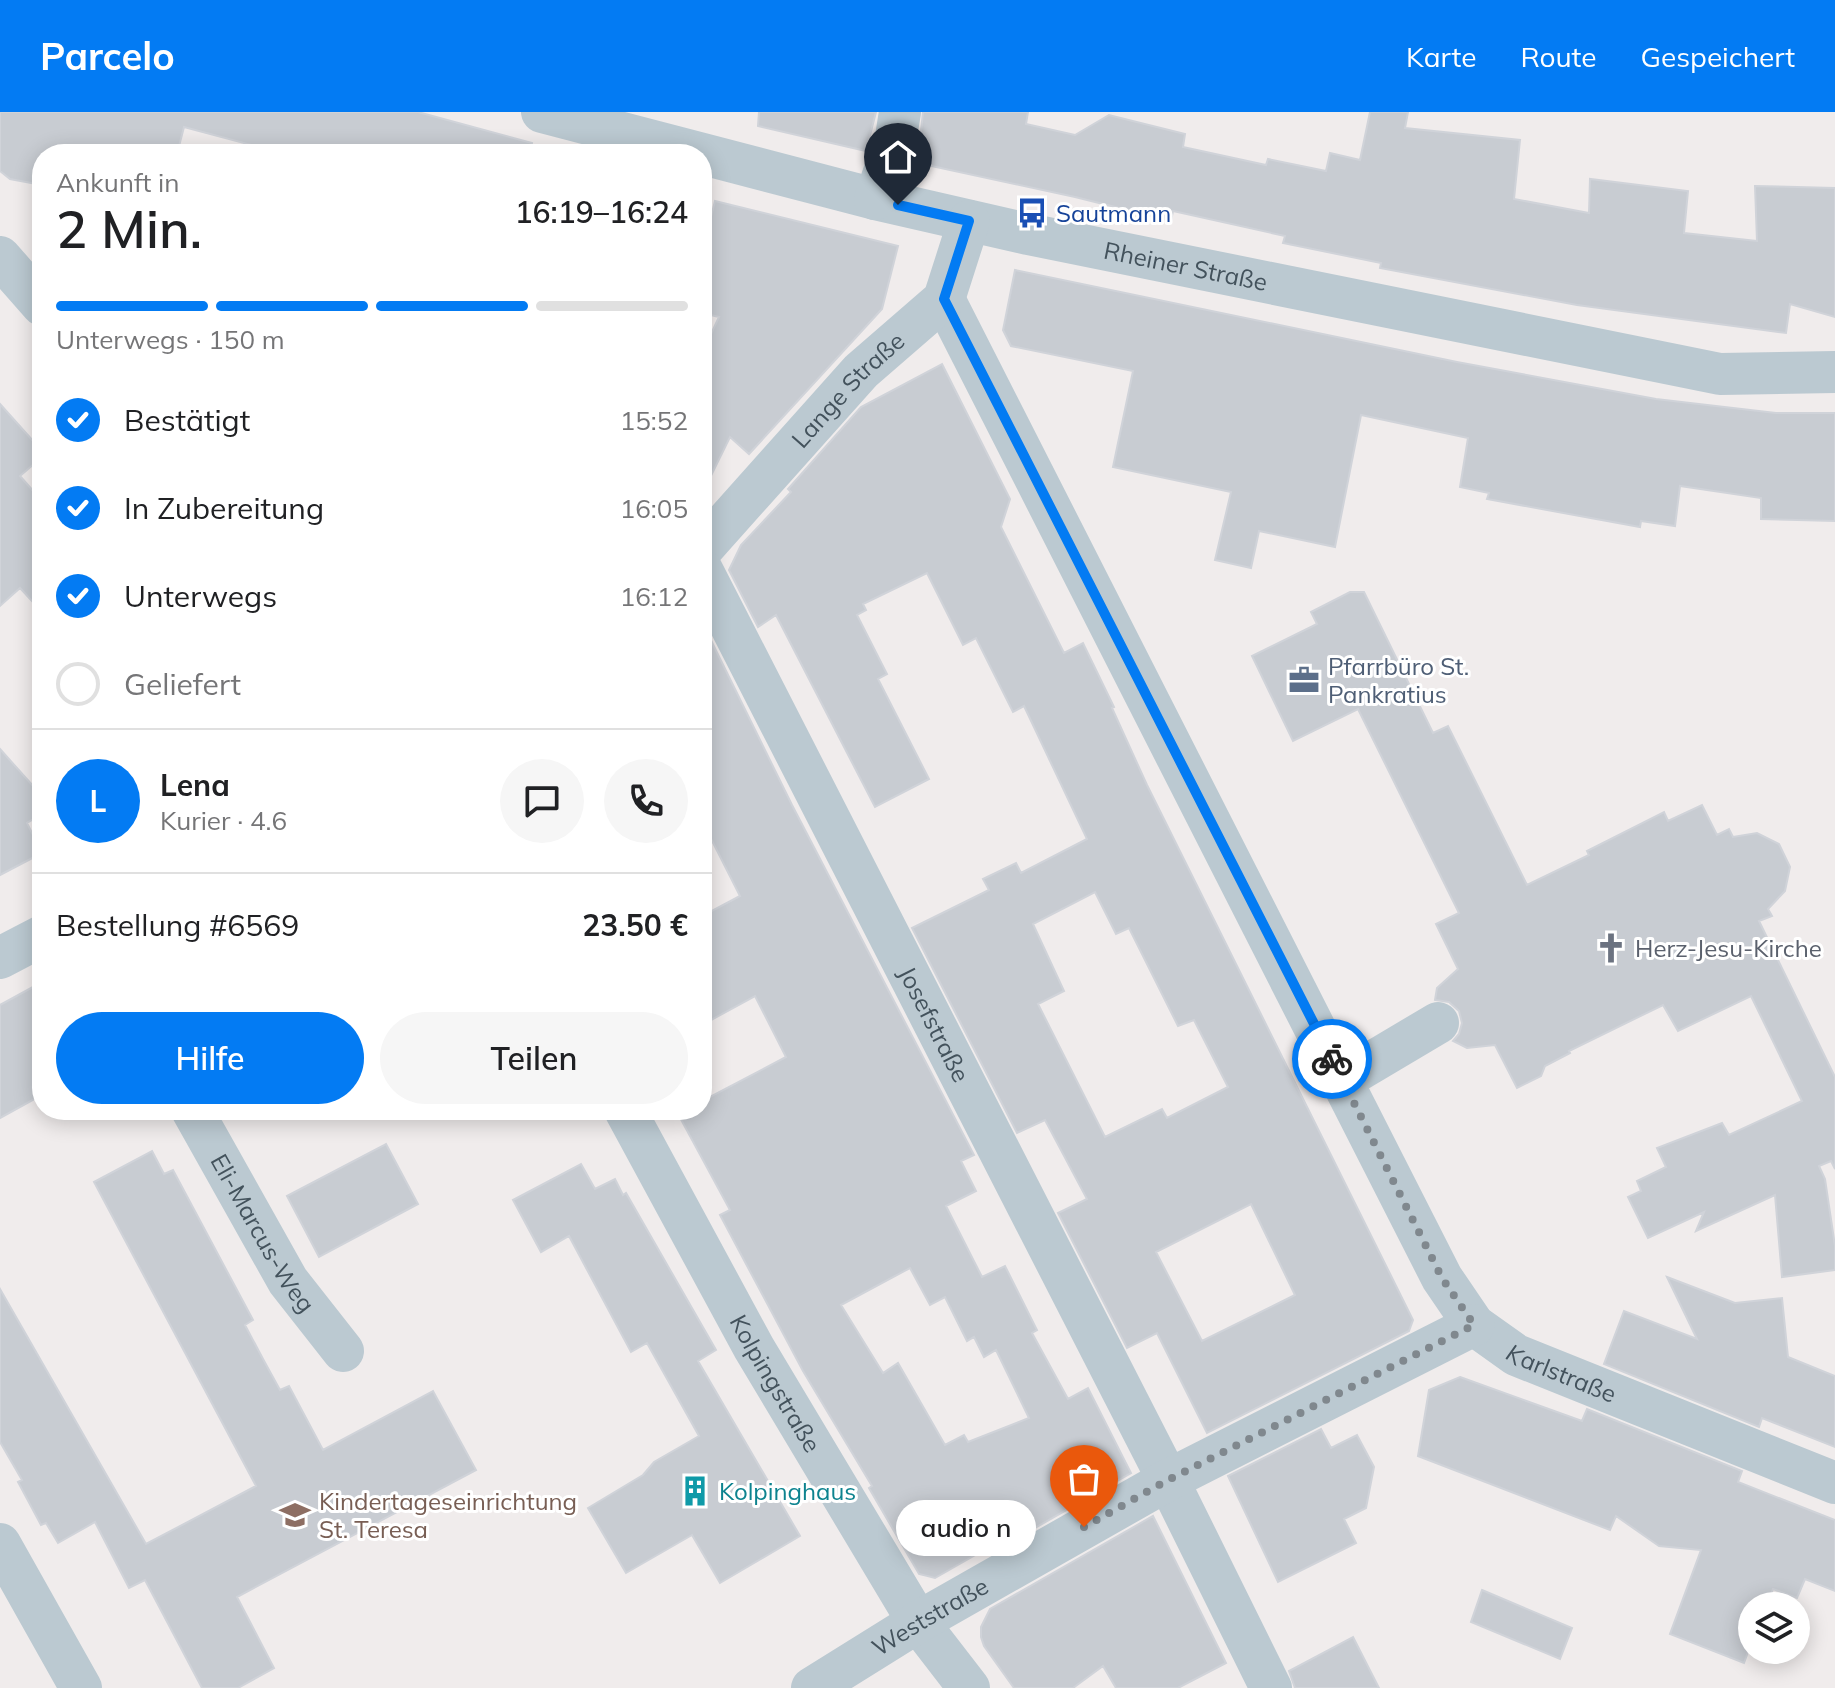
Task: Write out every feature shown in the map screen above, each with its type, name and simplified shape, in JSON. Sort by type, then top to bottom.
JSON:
[{"type":"street","name":"Rheiner Straße","points":[[542,112],[664,144]]},
{"type":"street","points":[[875,199],[896,137],[900,112]]},
{"type":"street","name":"Rheiner Straße","points":[[712,156],[969,221],[1720,374],[1835,372]]},
{"type":"street","points":[[944,299],[969,221]]},
{"type":"street","points":[[0,257],[32,294]]},
{"type":"street","name":"Lange Straße","points":[[712,538],[861,371],[944,299]]},
{"type":"street","name":"Karlstraße","points":[[944,299],[1442,1278],[1474,1325],[1516,1355],[1835,1483]]},
{"type":"street","name":"Josefstraße","points":[[712,590],[1168,1480],[1271,1688]]},
{"type":"street","points":[[0,958],[32,941]]},
{"type":"street","points":[[1342,1080],[1438,1023]]},
{"type":"street","name":"Eli-Marcus-Weg","points":[[198,1120],[288,1281],[343,1351]]},
{"type":"street","name":"Kolpingstraße","points":[[630,1120],[754,1348],[918,1622],[969,1688]]},
{"type":"street","name":"Weststraße","points":[[812,1688],[918,1622],[1168,1480],[1474,1325]]},
{"type":"street","points":[[0,1544],[81,1688]]},
{"type":"building","points":[[0,112],[418,112],[532,143],[248,144],[184,127],[180,144],[32,144],[32,183],[10,179],[0,171]]},
{"type":"building","points":[[759,112],[876,112],[866,151],[758,126]]},
{"type":"building","points":[[923,112],[1028,112],[1026,124],[1075,135],[1109,115],[1185,134],[1183,147],[1266,165],[1268,159],[1326,171],[1330,153],[1360,160],[1370,112],[1408,112],[1405,128],[1520,140],[1514,199],[1589,213],[1590,179],[1688,191],[1684,233],[1757,241],[1755,186],[1835,188],[1835,317],[1790,304],[1786,333],[1577,305],[1380,268],[1381,263],[1283,243],[1285,236],[1173,211],[1171,221],[913,162],[920,141]]},
{"type":"building","points":[[715,201],[898,246],[882,309],[749,454],[730,437],[712,474],[712,332],[719,317],[712,315],[712,213]]},
{"type":"building","points":[[1015,270],[1457,362],[1656,399],[1776,413],[1835,413],[1835,521],[1761,519],[1761,498],[1680,486],[1675,526],[1641,521],[1640,527],[1487,499],[1489,493],[1460,487],[1468,438],[1361,415],[1335,547],[1259,531],[1251,568],[1215,560],[1231,492],[1113,467],[1133,371],[1011,346],[1003,330]]},
{"type":"building","points":[[942,364],[1010,499],[1001,527],[1064,653],[1083,643],[1147,785],[1413,1320],[1409,1331],[1207,1433],[1157,1333],[1127,1348],[1058,1213],[1087,1199],[1045,1120],[1017,1133],[912,928],[989,890],[983,879],[1016,863],[1021,873],[1087,839],[1024,706],[1013,712],[976,638],[963,645],[927,573],[863,604],[866,610],[857,615],[887,674],[878,679],[929,779],[875,807],[776,615],[758,627],[729,570],[741,545],[791,492],[788,489],[861,407]],"holes":[[[1095,892],[1116,934],[1129,928],[1178,1026],[1194,1020],[1228,1087],[1167,1118],[1162,1109],[1105,1137],[1038,1004],[1064,991],[1033,924]],[[1251,1204],[1295,1295],[1202,1341],[1156,1252]]]},
{"type":"building","points":[[0,404],[32,440],[32,466],[20,476],[32,490],[32,601],[20,588],[0,606]]},
{"type":"building","points":[[1350,592],[1364,592],[1433,733],[1448,726],[1527,885],[1589,855],[1587,851],[1664,812],[1668,821],[1702,805],[1717,835],[1729,829],[1733,837],[1757,833],[1779,844],[1790,867],[1785,891],[1768,909],[1772,916],[1759,921],[1835,1077],[1835,1169],[1831,1161],[1819,1166],[1825,1179],[1835,1246],[1835,1270],[1782,1277],[1775,1195],[1696,1231],[1704,1212],[1648,1238],[1628,1197],[1641,1191],[1637,1181],[1666,1167],[1657,1148],[1722,1123],[1729,1135],[1802,1101],[1751,996],[1678,1031],[1663,1005],[1569,1051],[1545,1066],[1541,1076],[1517,1088],[1495,1045],[1467,1048],[1453,1041],[1462,1023],[1459,1011],[1449,1002],[1435,1000],[1437,988],[1458,969],[1436,924],[1459,913],[1358,709],[1293,741],[1252,656],[1317,624],[1311,612]]},
{"type":"building","points":[[712,642],[792,805],[974,1155],[961,1161],[976,1191],[946,1206],[982,1277],[1005,1266],[1037,1330],[1032,1333],[1068,1399],[1088,1388],[1131,1473],[1028,1532],[1033,1522],[935,1578],[919,1574],[869,1488],[872,1486],[803,1371],[720,1215],[730,1210],[681,1120],[712,1120],[712,1096],[786,1057],[755,996],[712,1020],[712,911],[740,896],[712,841]],"holes":[[[910,1268],[930,1305],[945,1297],[967,1341],[974,1337],[984,1357],[996,1350],[1029,1418],[968,1442],[964,1435],[945,1445],[898,1363],[883,1373],[841,1305]]]},
{"type":"building","points":[[0,749],[32,785],[32,820],[27,823],[32,833],[32,858],[0,875]]},
{"type":"building","points":[[32,987],[32,1100],[0,1118],[0,1005]]},
{"type":"building","points":[[386,1144],[418,1204],[319,1257],[287,1196]]},
{"type":"building","points":[[152,1151],[164,1174],[173,1170],[253,1320],[245,1325],[263,1359],[280,1390],[289,1386],[323,1450],[433,1391],[476,1470],[237,1597],[274,1668],[238,1688],[202,1688],[145,1580],[129,1588],[95,1522],[58,1543],[46,1523],[41,1525],[18,1482],[22,1480],[0,1442],[0,1289],[146,1544],[256,1486],[94,1182]]},
{"type":"building","points":[[581,1164],[595,1189],[615,1179],[623,1195],[626,1193],[716,1350],[698,1361],[800,1536],[720,1583],[692,1535],[626,1573],[588,1508],[643,1475],[654,1462],[699,1436],[647,1343],[631,1352],[569,1236],[541,1252],[513,1200]]},
{"type":"building","points":[[1667,1277],[1735,1303],[1782,1298],[1788,1357],[1835,1376],[1835,1447],[1762,1418],[1759,1427],[1604,1364],[1624,1311],[1697,1339]]},
{"type":"building","points":[[1460,1377],[1582,1421],[1587,1409],[1742,1471],[1738,1482],[1835,1520],[1835,1591],[1805,1579],[1800,1592],[1773,1589],[1772,1592],[1738,1592],[1738,1661],[1670,1634],[1701,1550],[1659,1546],[1616,1516],[1610,1530],[1418,1456],[1429,1390]]},
{"type":"building","points":[[1321,1429],[1331,1448],[1357,1435],[1374,1467],[1366,1508],[1344,1519],[1356,1543],[1278,1582],[1228,1476]]},
{"type":"building","points":[[1153,1516],[1226,1663],[1178,1688],[1116,1688],[1103,1666],[1073,1688],[1014,1688],[981,1637],[981,1627],[990,1609]]},
{"type":"building","points":[[1482,1590],[1572,1628],[1560,1659],[1471,1622]]},
{"type":"building","points":[[1353,1637],[1379,1688],[1295,1688],[1289,1671]]},
{"type":"way so far","points":[[1084,1527],[1168,1480],[1474,1325],[1442,1278],[1332,1059]]},
{"type":"place","name":"Sautmann","points":[[1032,213]]},
{"type":"place","name":"Pfarrbüro St. Pankratius","points":[[1304,680]]},
{"type":"place","name":"Herz-Jesu-Kirche","points":[[1611,948]]},
{"type":"place","name":"Kolpinghaus","points":[[695,1491]]},
{"type":"place","name":"Kindertageseinrichtung St. Teresa","points":[[295,1515]]},
{"type":"place","name":"audio n","points":[[1084,1527]]},
{"type":"route","points":[[898,205],[969,221],[944,299],[1332,1059]]}]
